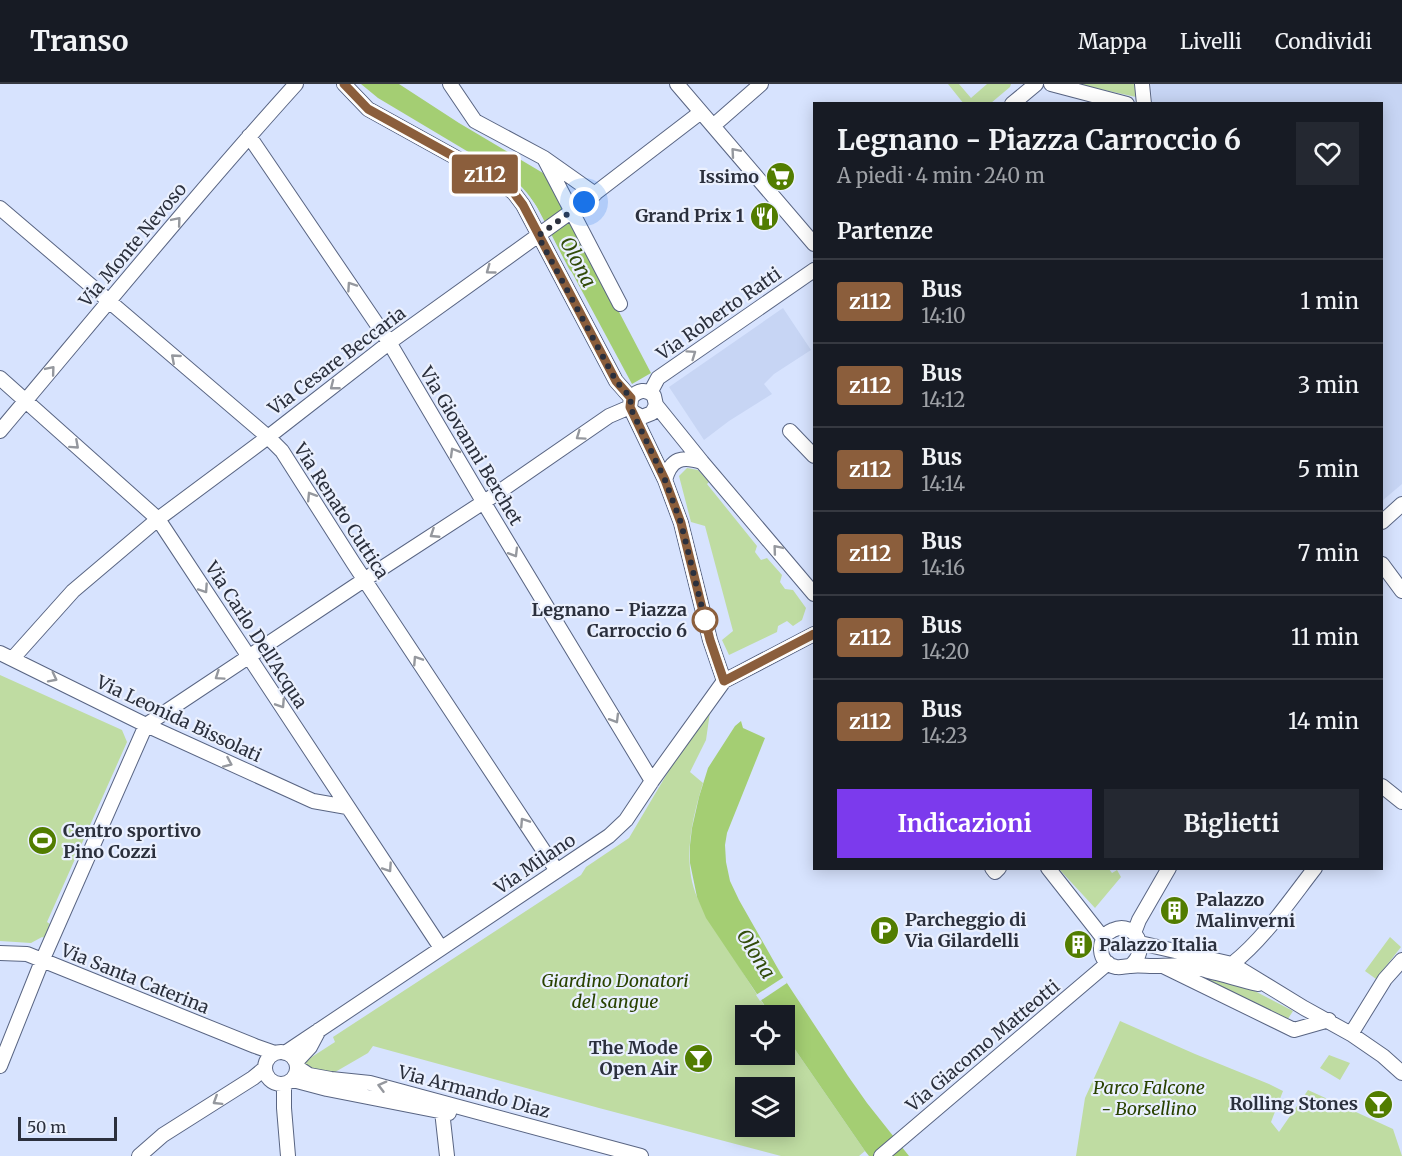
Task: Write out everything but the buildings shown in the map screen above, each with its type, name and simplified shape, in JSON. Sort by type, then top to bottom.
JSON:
[{"type":"street","name":"Via Monte Nevoso","points":[[0,431],[249,136],[296,84]]},
{"type":"street","points":[[344,84],[368,109],[500,182],[514,193],[541,233],[631,406],[665,480],[681,523],[710,640],[724,681],[813,635]]},
{"type":"street","points":[[450,84],[475,121],[544,158],[595,194]]},
{"type":"street","points":[[677,84],[813,243]]},
{"type":"street","points":[[713,126],[761,84]]},
{"type":"street","points":[[1014,102],[1036,84]]},
{"type":"street","points":[[1051,84],[1119,102]]},
{"type":"street","points":[[1142,84],[1144,102]]},
{"type":"street","name":"Via Cesare Beccaria","points":[[6,655],[73,591],[158,519],[268,437],[389,342],[595,194],[701,112]]},
{"type":"street","name":"Via Giovanni Berchet","points":[[249,136],[389,342],[483,503],[652,781]]},
{"type":"street","points":[[544,158],[569,213],[620,304]]},
{"type":"street","name":"Via Renato Cuttica","points":[[0,208],[282,451],[557,871]]},
{"type":"street","name":"Via Roberto Ratti","points":[[653,399],[658,378],[813,271]]},
{"type":"street","name":"Via Carlo Dell'Acqua","points":[[0,378],[158,519],[441,948]]},
{"type":"street","points":[[0,1066],[42,961],[146,725],[364,579],[483,503],[609,416],[631,406],[638,391],[646,391],[653,399],[702,462],[813,593]]},
{"type":"street","points":[[631,406],[642,417],[647,416],[655,410],[653,399]]},
{"type":"street","points":[[790,431],[813,455]]},
{"type":"street","points":[[665,480],[668,468],[678,460],[689,458],[702,462]]},
{"type":"street","points":[[1383,521],[1402,504]]},
{"type":"street","points":[[1383,565],[1402,591]]},
{"type":"street","name":"Via Leonida Bissolati","points":[[6,655],[146,725],[313,801],[347,807]]},
{"type":"street","name":"Via Milano","points":[[280,1053],[609,836],[626,820],[724,681]]},
{"type":"street","points":[[1383,787],[1402,802]]},
{"type":"street","points":[[1050,870],[1103,938]]},
{"type":"street","points":[[1130,966],[1139,956],[1137,938],[1139,920],[1168,870]]},
{"type":"street","points":[[1232,964],[1243,956],[1313,870]]},
{"type":"street","points":[[1271,988],[1188,966],[1117,968],[1104,959],[1100,948],[1107,933],[1124,928],[1137,938],[1232,964],[1351,1034],[1383,1056],[1402,1073]]},
{"type":"street","name":"Via Santa Caterina","points":[[0,953],[27,954],[255,1046],[280,1053]]},
{"type":"street","points":[[1351,1034],[1385,979],[1402,960]]},
{"type":"street","name":"Via Giacomo Matteotti","points":[[881,1156],[1108,963]]},
{"type":"street","points":[[1164,966],[1294,1030],[1329,1020]]},
{"type":"street","name":"Via Milano","points":[[292,1073],[319,1029]]},
{"type":"street","points":[[255,1046],[262,1053],[268,1079],[278,1085],[292,1073]]},
{"type":"street","points":[[139,1156],[163,1135],[254,1078],[268,1059],[280,1053],[290,1054],[292,1073],[284,1108],[288,1156]]},
{"type":"street","points":[[1383,1056],[1402,1083]]},
{"type":"street","name":"Via Armando Diaz","points":[[292,1073],[327,1089],[442,1111],[609,1156]]},
{"type":"street","name":"Via Armando Diaz","points":[[292,1073],[370,1083],[641,1156]]},
{"type":"street","points":[[442,1111],[447,1156]]},
{"type":"shaded area","points":[[1151,84],[1402,84],[1402,484],[1383,500],[1383,102],[1152,102]]},
{"type":"shaded area","points":[[783,308],[811,350],[774,374],[764,384],[772,394],[704,440],[669,387]]},
{"type":"green space","points":[[948,84],[959,84],[971,98],[987,84],[1011,84],[992,102],[962,102]]},
{"type":"green space","points":[[1077,84],[1135,84],[1136,97]]},
{"type":"green space","points":[[687,468],[698,470],[709,482],[707,484],[757,546],[755,552],[761,560],[767,558],[782,575],[780,582],[785,589],[793,590],[806,608],[802,620],[793,626],[787,621],[778,626],[777,632],[729,655],[722,640],[733,631],[705,526],[691,522],[679,476]]},
{"type":"green space","name":"Centro sportivo Pino Cozzi","points":[[0,675],[122,730],[127,742],[47,922],[50,924],[45,938],[42,937],[31,943],[0,941]]},
{"type":"green space","name":"Giardino Donatori del sangue","points":[[710,712],[706,740],[690,772],[703,783],[692,825],[690,869],[697,897],[703,908],[765,1005],[735,1005],[735,1065],[795,1065],[795,1050],[865,1151],[859,1156],[781,1156],[373,1046],[368,1053],[330,1075],[308,1070],[304,1062],[335,1042],[333,1037],[581,875],[586,867],[629,838],[671,767]]},
{"type":"green space","points":[[1060,870],[1110,870],[1112,873],[1117,870],[1121,877],[1095,908]]},
{"type":"green space","points":[[1390,937],[1401,947],[1376,979],[1365,971]]},
{"type":"green space","points":[[1185,971],[1247,987],[1293,1011],[1286,1022]]},
{"type":"green space","name":"Parco Falcone - Borsellino","points":[[1120,1021],[1283,1091],[1271,1122],[1279,1132],[1308,1090],[1393,1129],[1402,1156],[1076,1156],[1085,1098]]},
{"type":"green space","points":[[1329,1055],[1350,1063],[1340,1080],[1320,1068]]},
{"type":"water","points":[[361,84],[399,84],[543,173],[563,207],[545,221],[531,198],[512,178],[378,98]]},
{"type":"water","points":[[574,226],[651,373],[632,384],[555,241]]},
{"type":"water","points":[[741,721],[743,728],[765,738],[727,833],[726,862],[730,881],[781,974],[848,1076],[909,1156],[869,1156],[795,1049],[795,1005],[764,1005],[706,918],[697,897],[690,863],[692,828],[708,768],[735,726]]},
{"type":"pier","points":[[784,977],[787,983],[760,1001],[756,995]]},
{"type":"waterway","name":"Olona","points":[[537,185],[579,262]]},
{"type":"bus line","name":"z112","points":[[344,84],[368,109],[500,182],[514,193],[523,205],[616,381],[631,398],[630,407],[665,480],[681,523],[710,640],[724,681],[813,635]]},
{"type":"place","name":"Issimo","points":[[780,177]]},
{"type":"place","name":"Grand Prix 1","points":[[765,216]]},
{"type":"place","name":"Legnano - Piazza Carroccio 6","points":[[705,620]]},
{"type":"place","name":"Centro sportivo Pino Cozzi","points":[[42,841]]},
{"type":"place","name":"Palazzo Malinverni","points":[[1175,910]]},
{"type":"place","name":"Parcheggio di Via Gilardelli","points":[[884,930]]},
{"type":"place","name":"Palazzo Italia","points":[[1078,945]]},
{"type":"place","name":"The Mode Open Air","points":[[699,1058]]},
{"type":"place","name":"Rolling Stones","points":[[1379,1104]]},
{"type":"route","points":[[584,202],[538,236],[616,381],[631,398],[630,407],[665,480],[681,523],[705,620]]}]
